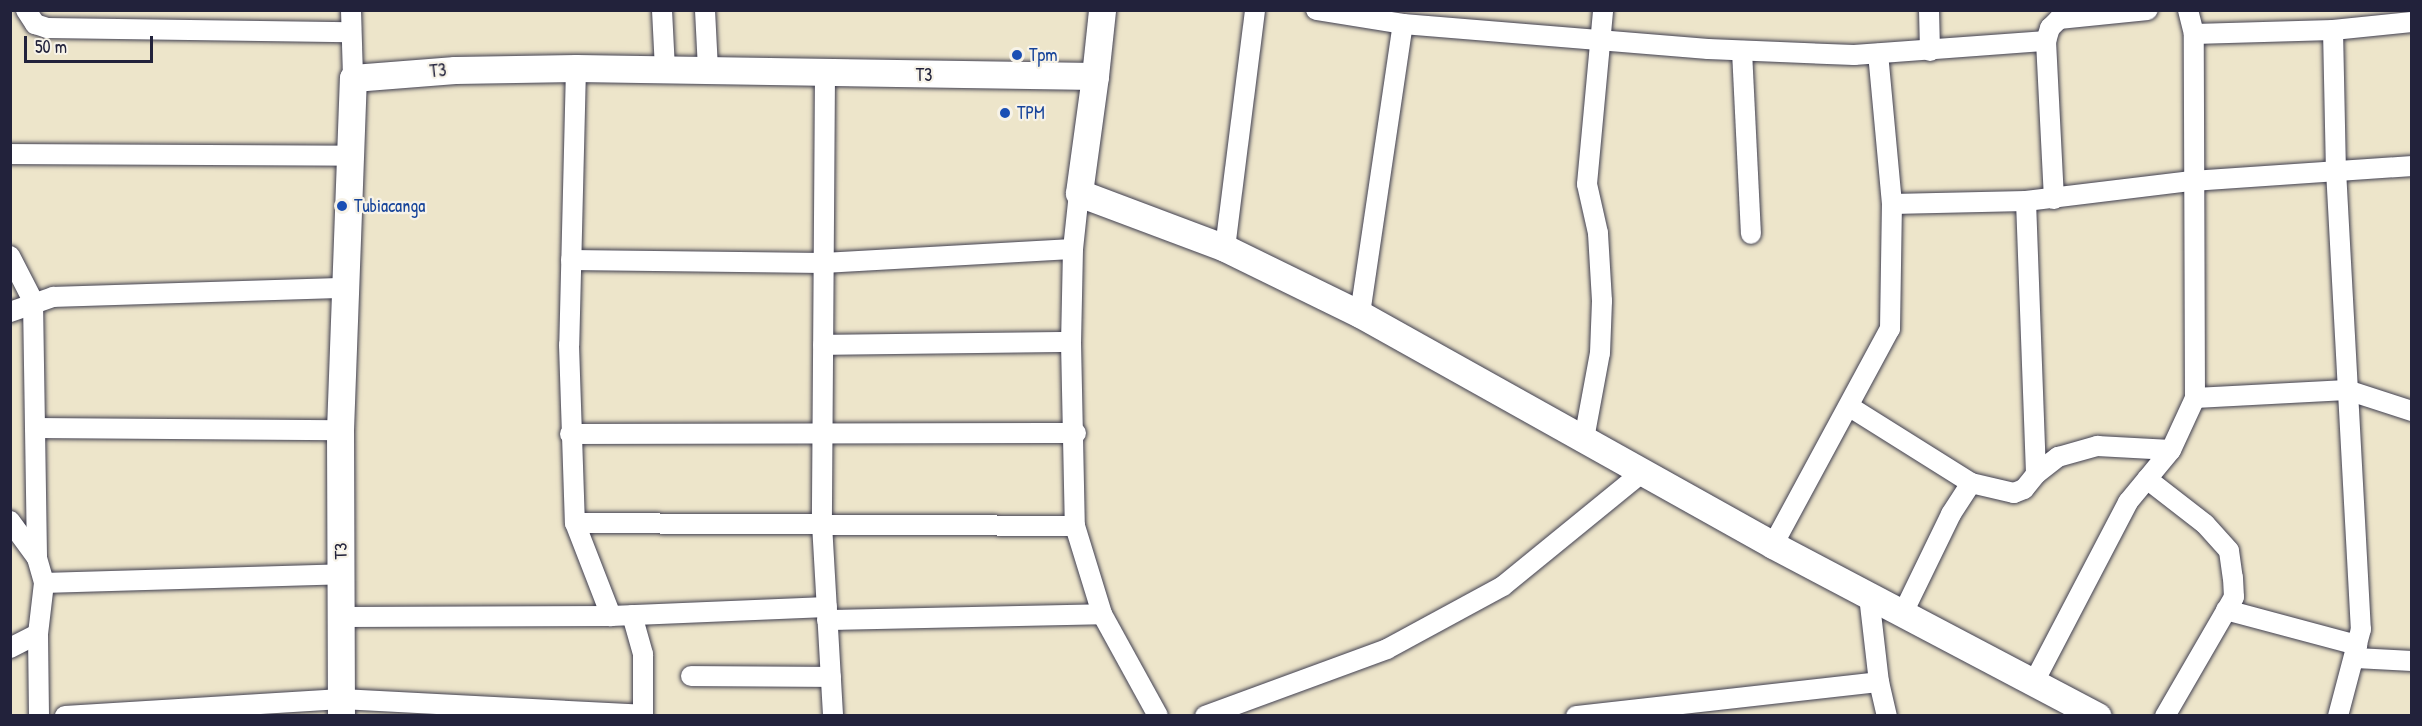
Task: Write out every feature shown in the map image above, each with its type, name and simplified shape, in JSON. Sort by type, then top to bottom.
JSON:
[{"type":"street","points":[[26,10],[35,24],[47,28],[215,28],[350,32]]},
{"type":"street","points":[[204,10],[215,28]]},
{"type":"street","points":[[351,10],[353,78]]},
{"type":"street","points":[[663,10],[665,70]]},
{"type":"street","points":[[705,10],[708,70]]},
{"type":"street","points":[[1102,10],[1073,249],[1071,342],[1076,433],[1075,526],[1102,614],[1158,716]]},
{"type":"street","points":[[1225,248],[1255,10]]},
{"type":"street","points":[[1316,10],[1380,15],[1402,24],[1600,42],[1742,51],[1878,54],[2046,41]]},
{"type":"street","points":[[1584,439],[1600,353],[1602,301],[1598,233],[1587,184],[1603,10]]},
{"type":"street","points":[[1929,10],[1930,51]]},
{"type":"street","points":[[2054,199],[2046,41],[2050,28],[2059,19],[2148,10]]},
{"type":"street","points":[[2034,682],[2128,502],[2171,450],[2195,398],[2192,181],[2194,34],[2188,10]]},
{"type":"street","points":[[2194,34],[2333,30],[2412,22]]},
{"type":"street","points":[[1360,314],[1402,24]]},
{"type":"street","points":[[2333,30],[2336,170],[2361,629],[2338,716]]},
{"type":"street","points":[[1742,51],[1751,234]]},
{"type":"street","points":[[1773,545],[1850,407],[1890,329],[1892,204],[1878,54]]},
{"type":"street","points":[[576,68],[570,434],[574,523],[611,616]]},
{"type":"street","name":"T3","points":[[341,707],[343,617],[340,430],[352,156],[353,78],[455,70],[576,68],[825,74],[1095,76]]},
{"type":"street","points":[[825,74],[822,524],[833,716]]},
{"type":"street","points":[[10,154],[352,156]]},
{"type":"street","points":[[1892,204],[2054,199],[2192,181],[2412,166]]},
{"type":"street","points":[[1079,193],[1225,248],[1360,314],[1773,545],[2034,682],[2090,714]]},
{"type":"street","points":[[2026,201],[2036,474]]},
{"type":"street","points":[[572,260],[823,263],[1073,249]]},
{"type":"street","points":[[10,255],[33,301],[37,558],[44,583],[38,634],[39,716]]},
{"type":"street","points":[[10,312],[33,301],[53,297],[345,288]]},
{"type":"street","points":[[823,345],[1071,342]]},
{"type":"street","points":[[2195,398],[2347,390],[2412,411]]},
{"type":"street","points":[[1850,407],[1971,483],[2014,493],[2024,489],[2036,474],[2058,457],[2097,446],[2171,450]]},
{"type":"street","points":[[35,428],[340,430]]},
{"type":"street","points":[[570,434],[1076,433]]},
{"type":"street","points":[[1205,716],[1387,649],[1503,586],[1643,472]]},
{"type":"street","points":[[2147,479],[2205,524],[2229,551],[2234,597],[2165,716]]},
{"type":"street","points":[[1903,614],[1951,514],[1971,483]]},
{"type":"street","points":[[10,521],[37,558]]},
{"type":"street","points":[[574,523],[1075,526]]},
{"type":"street","points":[[44,583],[341,574]]},
{"type":"street","points":[[1869,596],[1879,682],[1887,716]]},
{"type":"street","points":[[2226,610],[2356,651],[2412,661]]},
{"type":"street","points":[[343,617],[827,613],[1102,614]]},
{"type":"street","points":[[65,716],[341,707],[643,715],[643,654],[632,615]]},
{"type":"street","points":[[10,648],[38,634]]},
{"type":"street","points":[[691,676],[831,677]]},
{"type":"street","points":[[1588,714],[1744,700],[1879,682]]},
{"type":"place","name":"Tpm","points":[[1017,55]]},
{"type":"place","name":"TPM","points":[[1005,113]]},
{"type":"place","name":"Tubiacanga","points":[[342,206]]}]
